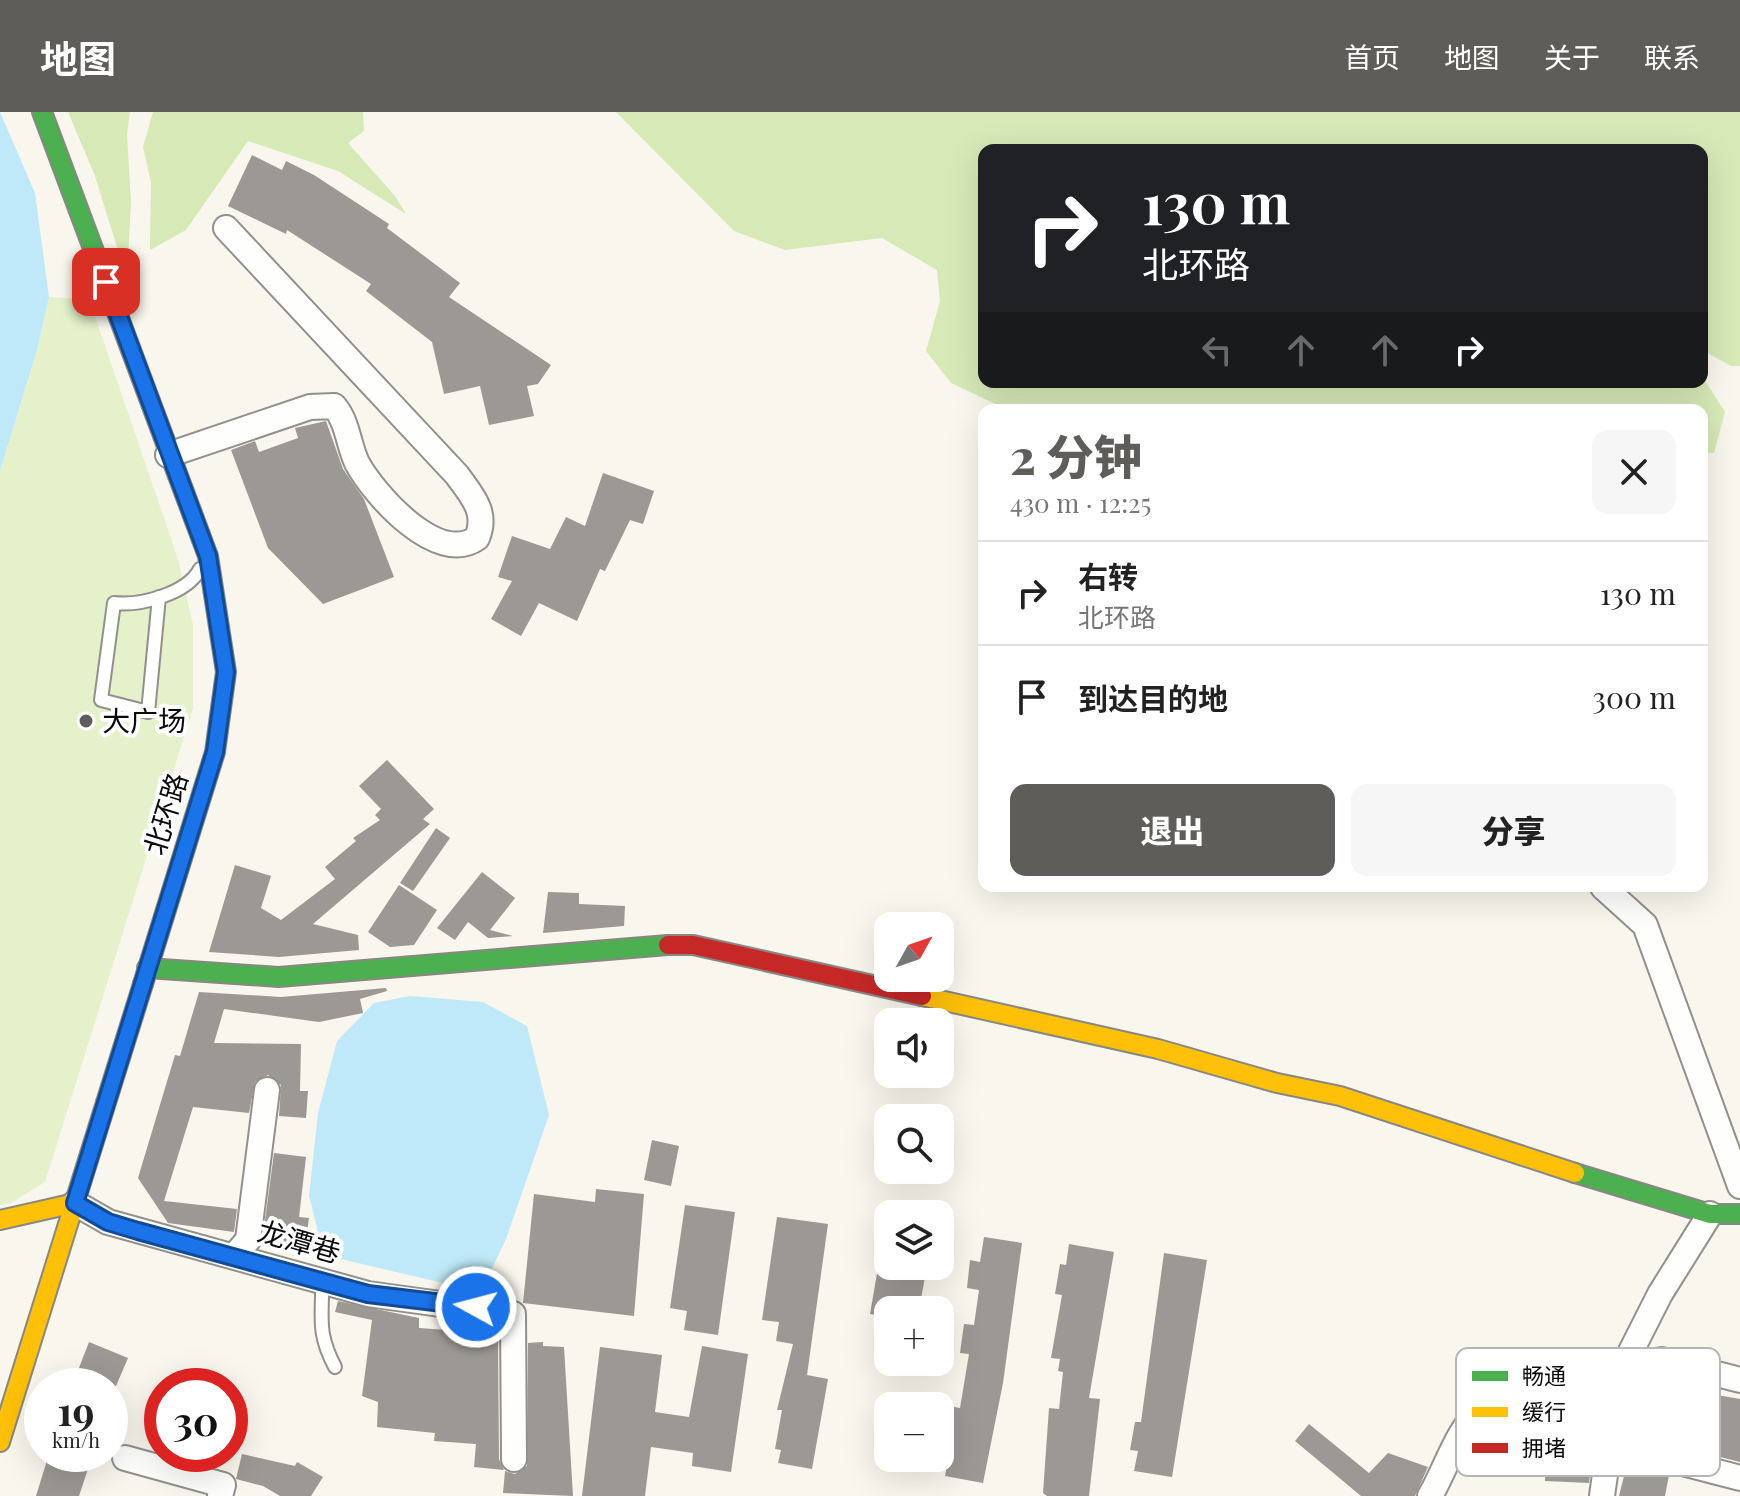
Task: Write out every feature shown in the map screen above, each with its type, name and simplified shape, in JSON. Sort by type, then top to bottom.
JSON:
[{"type":"street","name":"北环路","points":[[0,1442],[215,752],[226,672],[208,556],[42,112]]},
{"type":"street","points":[[168,455],[310,407],[334,406],[341,414],[349,443],[368,479],[417,529],[446,546],[459,547],[477,538],[483,524],[478,503],[457,475],[226,228]]},
{"type":"street","points":[[1609,892],[1645,925],[1740,1186]]},
{"type":"street","points":[[147,968],[279,977],[636,945],[693,945],[1158,1049],[1277,1083],[1340,1096],[1612,1186],[1710,1214],[1740,1214]]},
{"type":"street","points":[[235,1255],[248,1240],[267,1090]]},
{"type":"street","points":[[0,1220],[75,1203]]},
{"type":"street","name":"龙潭巷","points":[[75,1203],[108,1222],[368,1294],[513,1314],[514,1459]]},
{"type":"street","points":[[1632,1348],[1660,1294],[1710,1214]]},
{"type":"street","points":[[1720,1375],[1740,1380]]},
{"type":"street","points":[[1430,1496],[1456,1446]]},
{"type":"street","points":[[128,1459],[223,1485],[220,1496]]},
{"type":"street","points":[[1720,1473],[1740,1478]]},
{"type":"street","points":[[1602,1496],[1605,1476]]},
{"type":"lane","points":[[159,597],[148,712],[101,700],[114,603],[159,597],[197,576],[208,556]]},
{"type":"lane","points":[[322,1280],[319,1308],[321,1341],[335,1367]]},
{"type":"green space","points":[[68,112],[130,112],[127,134],[131,202],[127,279],[95,176]]},
{"type":"green space","points":[[153,112],[363,112],[364,131],[348,143],[395,196],[406,214],[338,171],[248,141],[186,230],[150,250],[151,182],[143,147]]},
{"type":"green space","points":[[616,112],[1740,112],[1740,366],[1731,366],[1708,353],[1708,144],[978,144],[978,388],[1708,388],[1708,385],[1725,412],[1714,453],[1708,453],[1708,404],[995,404],[951,383],[926,351],[940,301],[937,270],[882,238],[785,250],[734,231]]},
{"type":"green space","name":"大广场","points":[[49,297],[89,299],[178,559],[193,625],[193,708],[45,1182],[11,1203],[0,1205],[0,471],[37,350]]},
{"type":"water","points":[[0,112],[35,193],[49,297],[37,350],[0,471]]},
{"type":"water","points":[[410,996],[483,1002],[527,1026],[549,1115],[506,1239],[481,1292],[324,1255],[309,1196],[318,1113],[337,1041],[374,1003]]},
{"type":"building","points":[[252,155],[282,170],[286,161],[314,175],[389,224],[387,228],[460,283],[449,297],[551,365],[538,384],[527,386],[534,416],[489,425],[480,386],[444,394],[432,342],[366,291],[371,284],[287,230],[286,234],[228,206]]},
{"type":"building","points":[[326,421],[343,469],[364,499],[394,577],[323,604],[268,548],[231,450],[255,441],[259,452],[298,438],[295,428]]},
{"type":"building","points":[[603,473],[654,491],[643,524],[630,520],[605,571],[600,569],[577,621],[539,603],[521,636],[491,619],[512,581],[498,577],[512,536],[550,549],[566,517],[585,526]]},
{"type":"building","points":[[387,760],[434,809],[423,819],[430,824],[313,924],[358,935],[359,950],[279,957],[209,952],[235,865],[271,876],[261,908],[281,920],[335,879],[325,867],[356,841],[353,838],[380,820],[375,815],[381,809],[359,786]]},
{"type":"building","points":[[436,828],[450,838],[413,891],[400,883]]},
{"type":"building","points":[[482,872],[515,898],[490,930],[513,936],[488,938],[468,922],[455,940],[437,928]]},
{"type":"building","points":[[399,885],[437,910],[414,945],[390,947],[368,932]]},
{"type":"building","points":[[548,892],[579,893],[579,904],[625,906],[624,926],[543,933]]},
{"type":"building","points":[[386,988],[387,991],[360,999],[363,1013],[319,1022],[224,1009],[214,1043],[301,1044],[300,1091],[308,1091],[306,1118],[279,1116],[281,1085],[268,1075],[255,1082],[249,1113],[193,1107],[164,1201],[237,1209],[234,1232],[168,1223],[138,1178],[175,1055],[180,1056],[199,992],[281,997]]},
{"type":"building","points":[[652,1140],[679,1146],[671,1186],[644,1180]]},
{"type":"building","points":[[274,1153],[306,1157],[299,1217],[309,1218],[305,1248],[262,1243]]},
{"type":"building","points":[[596,1189],[644,1194],[634,1316],[523,1303],[534,1194],[595,1202]]},
{"type":"building","points":[[685,1205],[735,1212],[718,1335],[684,1330],[687,1311],[670,1308]]},
{"type":"building","points":[[777,1217],[828,1224],[807,1375],[828,1379],[812,1469],[778,1463],[781,1450],[775,1449],[782,1410],[777,1410],[793,1344],[776,1341],[779,1322],[762,1320]]},
{"type":"building","points":[[984,1237],[1022,1243],[1003,1383],[983,1483],[945,1476],[946,1472],[954,1472],[954,1407],[960,1408],[969,1354],[960,1353],[964,1324],[974,1325],[979,1290],[967,1288],[970,1260],[980,1262]]},
{"type":"building","points":[[1069,1244],[1114,1252],[1089,1398],[1100,1399],[1089,1496],[1047,1496],[1043,1493],[1049,1408],[1059,1409],[1063,1372],[1058,1371],[1060,1359],[1051,1358],[1062,1295],[1055,1294],[1060,1264],[1066,1265]]},
{"type":"building","points":[[1164,1253],[1207,1260],[1172,1477],[1134,1471],[1138,1451],[1130,1450],[1135,1422],[1141,1422]]},
{"type":"building","points":[[876,1280],[924,1280],[922,1296],[874,1296],[874,1315],[870,1314]]},
{"type":"building","points":[[338,1301],[419,1318],[419,1328],[476,1332],[475,1338],[498,1339],[499,1459],[504,1470],[474,1467],[476,1444],[434,1441],[435,1433],[377,1427],[378,1402],[362,1396],[372,1320],[335,1312]]},
{"type":"building","points":[[89,1342],[128,1358],[124,1368],[79,1368]]},
{"type":"building","points":[[543,1342],[543,1346],[564,1347],[573,1496],[503,1493],[505,1471],[515,1474],[527,1466],[528,1343]]},
{"type":"building","points":[[702,1346],[748,1354],[731,1472],[692,1466],[693,1453],[651,1447],[645,1496],[582,1496],[600,1347],[662,1355],[655,1412],[689,1417]]},
{"type":"building","points":[[1720,1396],[1740,1399],[1740,1462],[1720,1457]]},
{"type":"building","points":[[1309,1424],[1369,1473],[1388,1453],[1428,1467],[1415,1496],[1361,1496],[1295,1441]]},
{"type":"building","points":[[248,1455],[295,1466],[297,1462],[323,1477],[311,1496],[280,1496],[263,1486],[236,1479],[238,1472],[248,1472]]},
{"type":"building","points":[[43,1472],[87,1472],[79,1496],[36,1496]]},
{"type":"building","points":[[1545,1476],[1590,1476],[1589,1483],[1545,1481]]},
{"type":"building","points":[[1624,1476],[1669,1476],[1665,1496],[1619,1496]]},
{"type":"traffic: fast","points":[[42,112],[208,556],[226,672],[215,752],[143,984]]},
{"type":"traffic: fast","points":[[147,968],[279,977],[668,945]]},
{"type":"traffic: fast","points":[[1575,1173],[1710,1214],[1740,1214]]},
{"type":"traffic: slow","points":[[0,1442],[143,984]]},
{"type":"traffic: slow","points":[[922,996],[1158,1049],[1277,1083],[1340,1096],[1575,1173]]},
{"type":"traffic: slow","points":[[0,1220],[75,1203]]},
{"type":"traffic: jam","points":[[668,945],[693,945],[922,996]]},
{"type":"place","name":"大广场","points":[[86,721]]},
{"type":"route","points":[[106,282],[208,556],[226,672],[215,752],[75,1203],[108,1222],[368,1294],[476,1307]]}]
